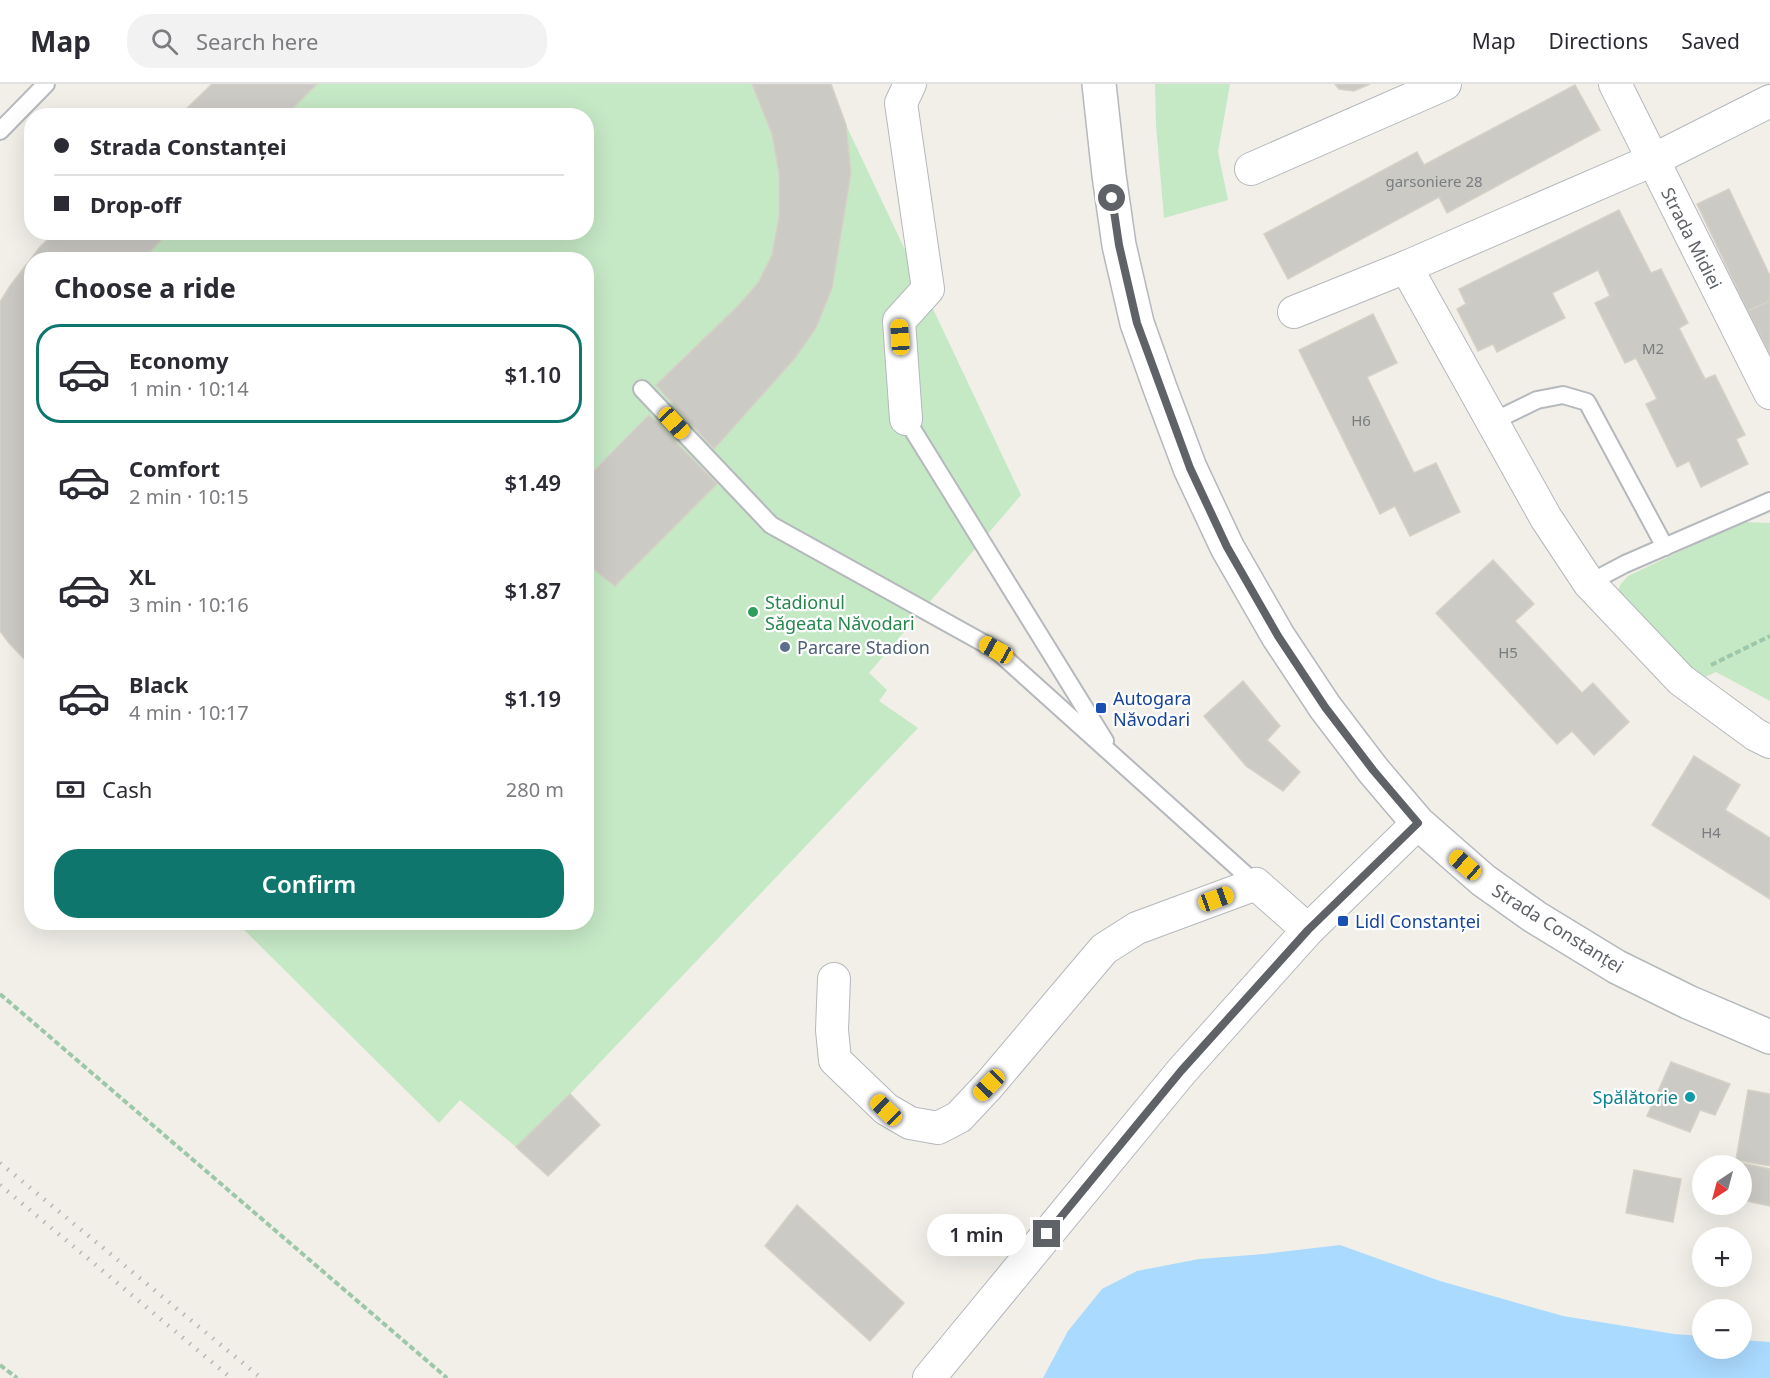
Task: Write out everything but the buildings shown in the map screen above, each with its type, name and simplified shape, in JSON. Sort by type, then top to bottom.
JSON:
[{"type":"street","points":[[906,419],[899,321],[928,290],[902,103],[910,84]]},
{"type":"street","name":"Strada Constanței","points":[[1100,84],[1119,245],[1137,323],[1190,468],[1227,547],[1278,636],[1325,707],[1373,770],[1418,823],[1483,880],[1535,917],[1608,962],[1689,1002],[1770,1037]]},
{"type":"street","points":[[1251,169],[1445,84]]},
{"type":"street","name":"Strada Midiei","points":[[1615,84],[1770,393]]},
{"type":"street","points":[[1294,312],[1406,267],[1653,160],[1770,101]]},
{"type":"street","points":[[1406,267],[1546,518],[1589,583],[1681,680],[1756,735],[1770,742]]},
{"type":"street","points":[[929,1378],[1181,1071],[1308,930],[1418,823]]},
{"type":"street","points":[[834,980],[832,1030],[835,1059],[886,1110],[910,1124],[938,1128],[959,1117],[989,1085],[1104,949],[1137,928],[1256,884],[1308,930]]},
{"type":"lane","points":[[0,131],[46,84]]},
{"type":"lane","points":[[642,389],[771,525],[996,650],[1256,884]]},
{"type":"lane","points":[[1492,422],[1537,400],[1563,394],[1587,402],[1665,547]]},
{"type":"lane","points":[[906,419],[1115,757]]},
{"type":"lane","points":[[1589,583],[1625,564],[1770,501]]},
{"type":"path","points":[[1681,680],[1770,636]]},
{"type":"path","points":[[0,994],[447,1378]]},
{"type":"path","points":[[0,1365],[17,1378]]},
{"type":"green space","name":"Stadionul Săgeata Năvodari","points":[[212,84],[831,84],[846,125],[1021,495],[869,673],[887,690],[879,701],[918,728],[570,1094],[516,1147],[460,1100],[439,1123],[244,930],[594,930],[594,252],[37,252],[48,240],[594,240],[594,108],[186,108]]},
{"type":"green space","points":[[1155,84],[1230,84],[1218,152],[1228,200],[1164,218]]},
{"type":"green space","name":"Stadionul Săgeata Năvodari","points":[[24,267],[24,659],[0,631],[0,302]]},
{"type":"green space","points":[[1742,522],[1770,523],[1770,701],[1716,672],[1696,681],[1617,595],[1620,585],[1628,576]]},
{"type":"water","points":[[1340,1245],[1440,1281],[1563,1316],[1692,1335],[1692,1359],[1752,1359],[1752,1341],[1770,1342],[1770,1378],[1043,1378],[1068,1331],[1102,1289],[1137,1271],[1199,1259]]},
{"type":"railway","points":[[0,1163],[261,1378]]},
{"type":"railway","points":[[0,1185],[231,1378]]},
{"type":"place","name":"Stadionul Săgeata Năvodari","points":[[753,612]]},
{"type":"place","name":"Parcare Stadion","points":[[785,647]]},
{"type":"place","name":"Autogara Năvodari","points":[[1101,708]]},
{"type":"place","name":"Lidl Constanței","points":[[1343,921]]},
{"type":"place","name":"Spălătorie","points":[[1690,1097]]},
{"type":"route","points":[[1047,1234],[1181,1071],[1308,930],[1418,823],[1373,770],[1325,707],[1278,636],[1227,547],[1190,468],[1137,323],[1119,245],[1112,198]]}]
